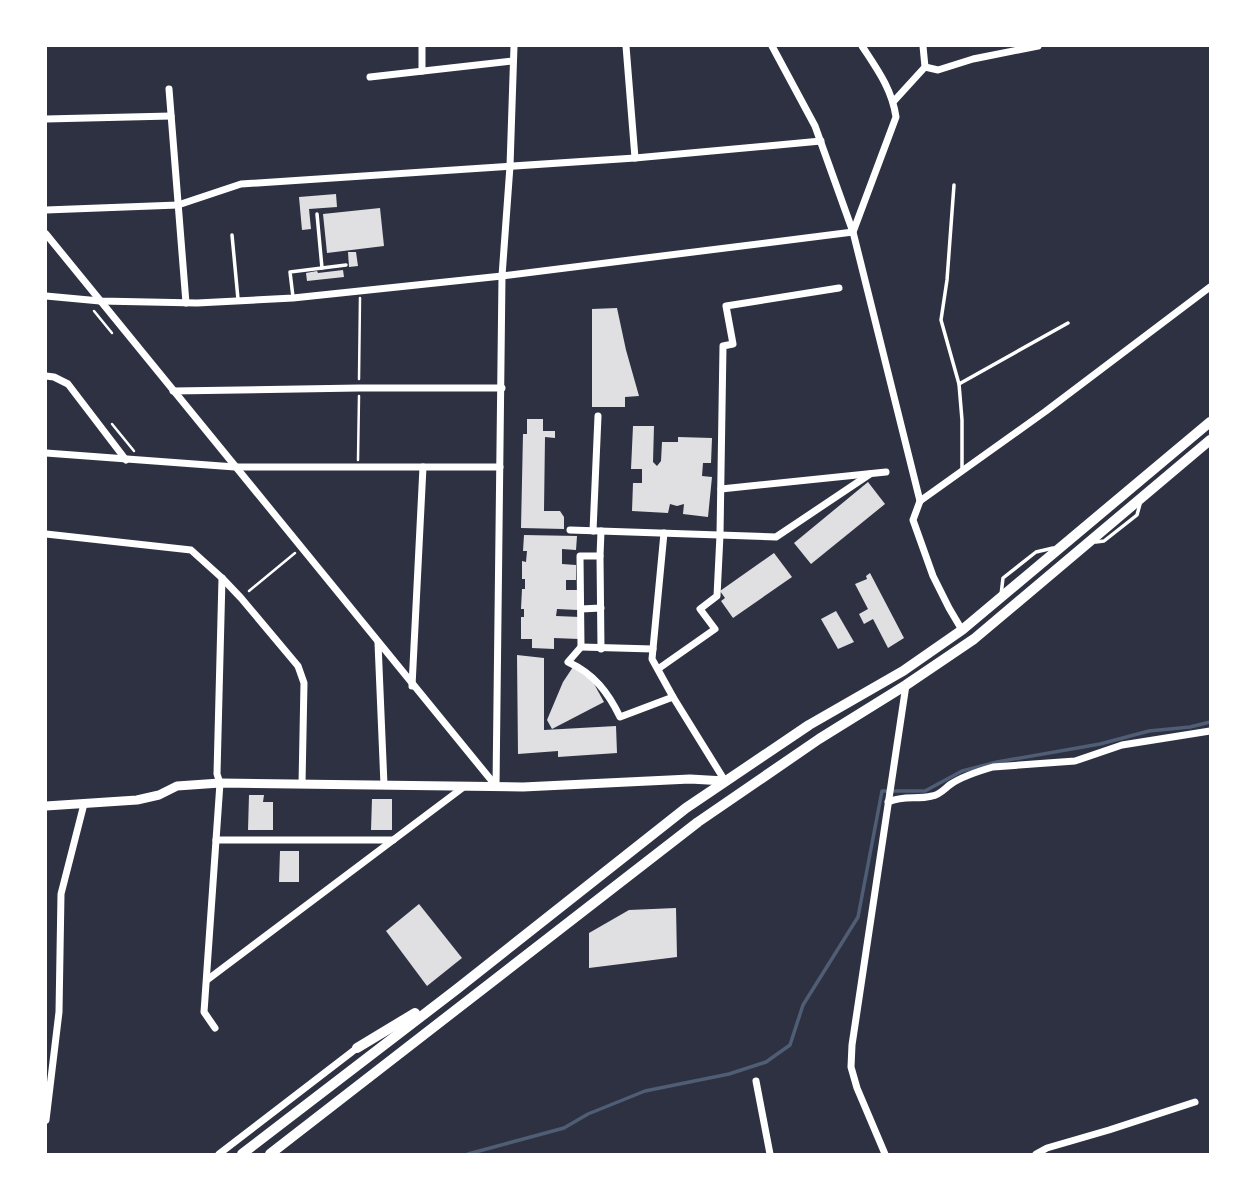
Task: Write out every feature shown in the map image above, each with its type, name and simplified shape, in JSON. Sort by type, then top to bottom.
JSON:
[{"type":"main road","points":[[242,1154],[686,808],[809,725],[903,671],[962,630],[1210,422]]},
{"type":"main road","points":[[270,1154],[698,822],[819,738],[906,685],[974,639],[1210,440]]},
{"type":"main road","points":[[357,1048],[457,989]]},
{"type":"street","points":[[422,46],[422,71]]},
{"type":"street","points":[[496,787],[502,276],[510,166],[513,46]]},
{"type":"street","points":[[626,46],[635,158]]},
{"type":"street","points":[[772,46],[815,126],[853,232],[920,501],[913,520],[933,576],[962,630]]},
{"type":"street","points":[[853,232],[896,117],[894,101],[862,46]]},
{"type":"street","points":[[894,101],[925,67],[923,46]]},
{"type":"street","points":[[925,67],[937,71],[973,59],[1038,46]]},
{"type":"street","points":[[370,77],[513,61]]},
{"type":"street","points":[[169,89],[186,303]]},
{"type":"street","points":[[46,119],[171,116]]},
{"type":"street","points":[[46,210],[178,205],[241,184],[635,158],[821,141]]},
{"type":"street","points":[[46,296],[100,301],[186,303],[293,298],[502,276],[853,232]]},
{"type":"street","points":[[46,234],[496,787]]},
{"type":"street","points":[[920,501],[1046,411],[1210,287]]},
{"type":"street","points":[[658,669],[715,629],[700,609],[717,596],[723,346],[733,344],[726,306],[839,288]]},
{"type":"street","points":[[46,376],[68,384],[126,460]]},
{"type":"street","points":[[173,391],[502,388]]},
{"type":"street","points":[[598,416],[597,531],[600,556],[601,649]]},
{"type":"street","points":[[46,453],[235,467],[500,467]]},
{"type":"street","points":[[412,686],[423,467]]},
{"type":"street","points":[[721,489],[887,472]]},
{"type":"street","points":[[570,530],[776,537],[870,474]]},
{"type":"street","points":[[664,533],[652,659],[725,781]]},
{"type":"street","points":[[46,534],[191,550],[222,578],[298,666],[304,683],[302,784]]},
{"type":"street","points":[[600,556],[580,556],[581,647],[568,662],[589,673],[598,682],[620,718],[673,697]]},
{"type":"street","points":[[215,1028],[204,1012],[220,783],[217,774],[222,578]]},
{"type":"street","points":[[581,609],[601,608]]},
{"type":"street","points":[[377,643],[384,785]]},
{"type":"street","points":[[581,647],[653,649]]},
{"type":"street","points":[[885,1154],[851,1067],[852,1045],[906,685]]},
{"type":"street","points":[[888,799],[933,796],[950,784],[993,767],[1075,761],[1122,745],[1210,730]]},
{"type":"street","points":[[46,806],[137,800],[159,795],[177,786],[220,783],[523,787],[690,779],[725,781]]},
{"type":"street","points":[[207,980],[466,786]]},
{"type":"street","points":[[46,1120],[59,1012],[61,894],[84,804]]},
{"type":"street","points":[[216,840],[393,841]]},
{"type":"street","points":[[219,1154],[357,1048]]},
{"type":"street","points":[[756,1082],[771,1154]]},
{"type":"street","points":[[1036,1154],[1047,1148],[1195,1102]]},
{"type":"lane","points":[[954,185],[947,280],[941,320],[959,384],[962,471]]},
{"type":"lane","points":[[317,214],[322,268]]},
{"type":"lane","points":[[232,235],[239,301]]},
{"type":"lane","points":[[293,298],[290,272],[346,265]]},
{"type":"lane","points":[[959,384],[1068,323]]},
{"type":"path","points":[[358,468],[360,292]]},
{"type":"path","points":[[88,310],[94,311],[112,332]]},
{"type":"path","points":[[106,416],[136,453]]},
{"type":"path","points":[[241,598],[300,548]]},
{"type":"building","points":[[336,194],[337,207],[309,209],[311,229],[302,230],[299,197]]},
{"type":"building","points":[[380,208],[384,246],[327,253],[323,214]]},
{"type":"building","points":[[348,252],[356,252],[358,266],[349,267]]},
{"type":"building","points":[[343,270],[344,277],[307,281],[306,273]]},
{"type":"building","points":[[617,308],[639,396],[625,397],[625,407],[592,407],[592,309]]},
{"type":"building","points":[[527,419],[543,419],[543,431],[555,431],[555,438],[545,437],[544,511],[560,511],[564,517],[564,529],[521,528],[523,434],[527,434]]},
{"type":"building","points":[[633,426],[654,426],[653,462],[657,466],[661,461],[662,442],[678,442],[678,437],[712,438],[711,463],[703,463],[702,476],[712,477],[708,517],[683,514],[684,504],[670,504],[668,513],[632,511],[633,483],[642,483],[642,469],[631,469]]},
{"type":"building","points":[[868,482],[885,504],[811,564],[794,543]]},
{"type":"building","points":[[524,535],[577,536],[576,550],[562,549],[562,564],[576,565],[576,580],[566,580],[566,590],[578,590],[578,610],[557,609],[556,616],[580,617],[579,639],[554,638],[554,649],[532,648],[532,639],[521,639],[521,617],[524,617],[524,609],[521,609],[522,589],[525,589],[522,561],[526,562],[527,551],[523,551]]},
{"type":"building","points":[[774,553],[792,577],[733,618],[721,601],[725,598],[720,591]]},
{"type":"building","points":[[870,573],[904,638],[888,648],[873,619],[864,624],[859,614],[868,609],[855,584],[867,579],[866,576]]},
{"type":"building","points":[[836,611],[854,642],[838,649],[821,619]]},
{"type":"building","points":[[517,655],[544,658],[544,730],[616,726],[617,753],[558,757],[558,751],[518,754]]},
{"type":"building","points":[[573,667],[593,682],[604,702],[552,729],[547,720],[563,682]]},
{"type":"building","points":[[249,795],[264,795],[263,802],[273,802],[273,830],[248,830]]},
{"type":"building","points":[[372,799],[392,799],[392,830],[371,830]]},
{"type":"building","points":[[280,851],[299,851],[299,882],[279,882]]},
{"type":"building","points":[[419,904],[462,958],[427,986],[386,931]]},
{"type":"building","points":[[676,908],[677,957],[589,968],[589,933],[629,910]]},
{"type":"waterway","points":[[468,1154],[564,1128],[588,1114],[645,1091],[729,1074],[766,1062],[790,1045],[803,1005],[858,917],[882,791],[925,791],[962,771],[997,762],[1100,744],[1149,731],[1210,722]]}]
